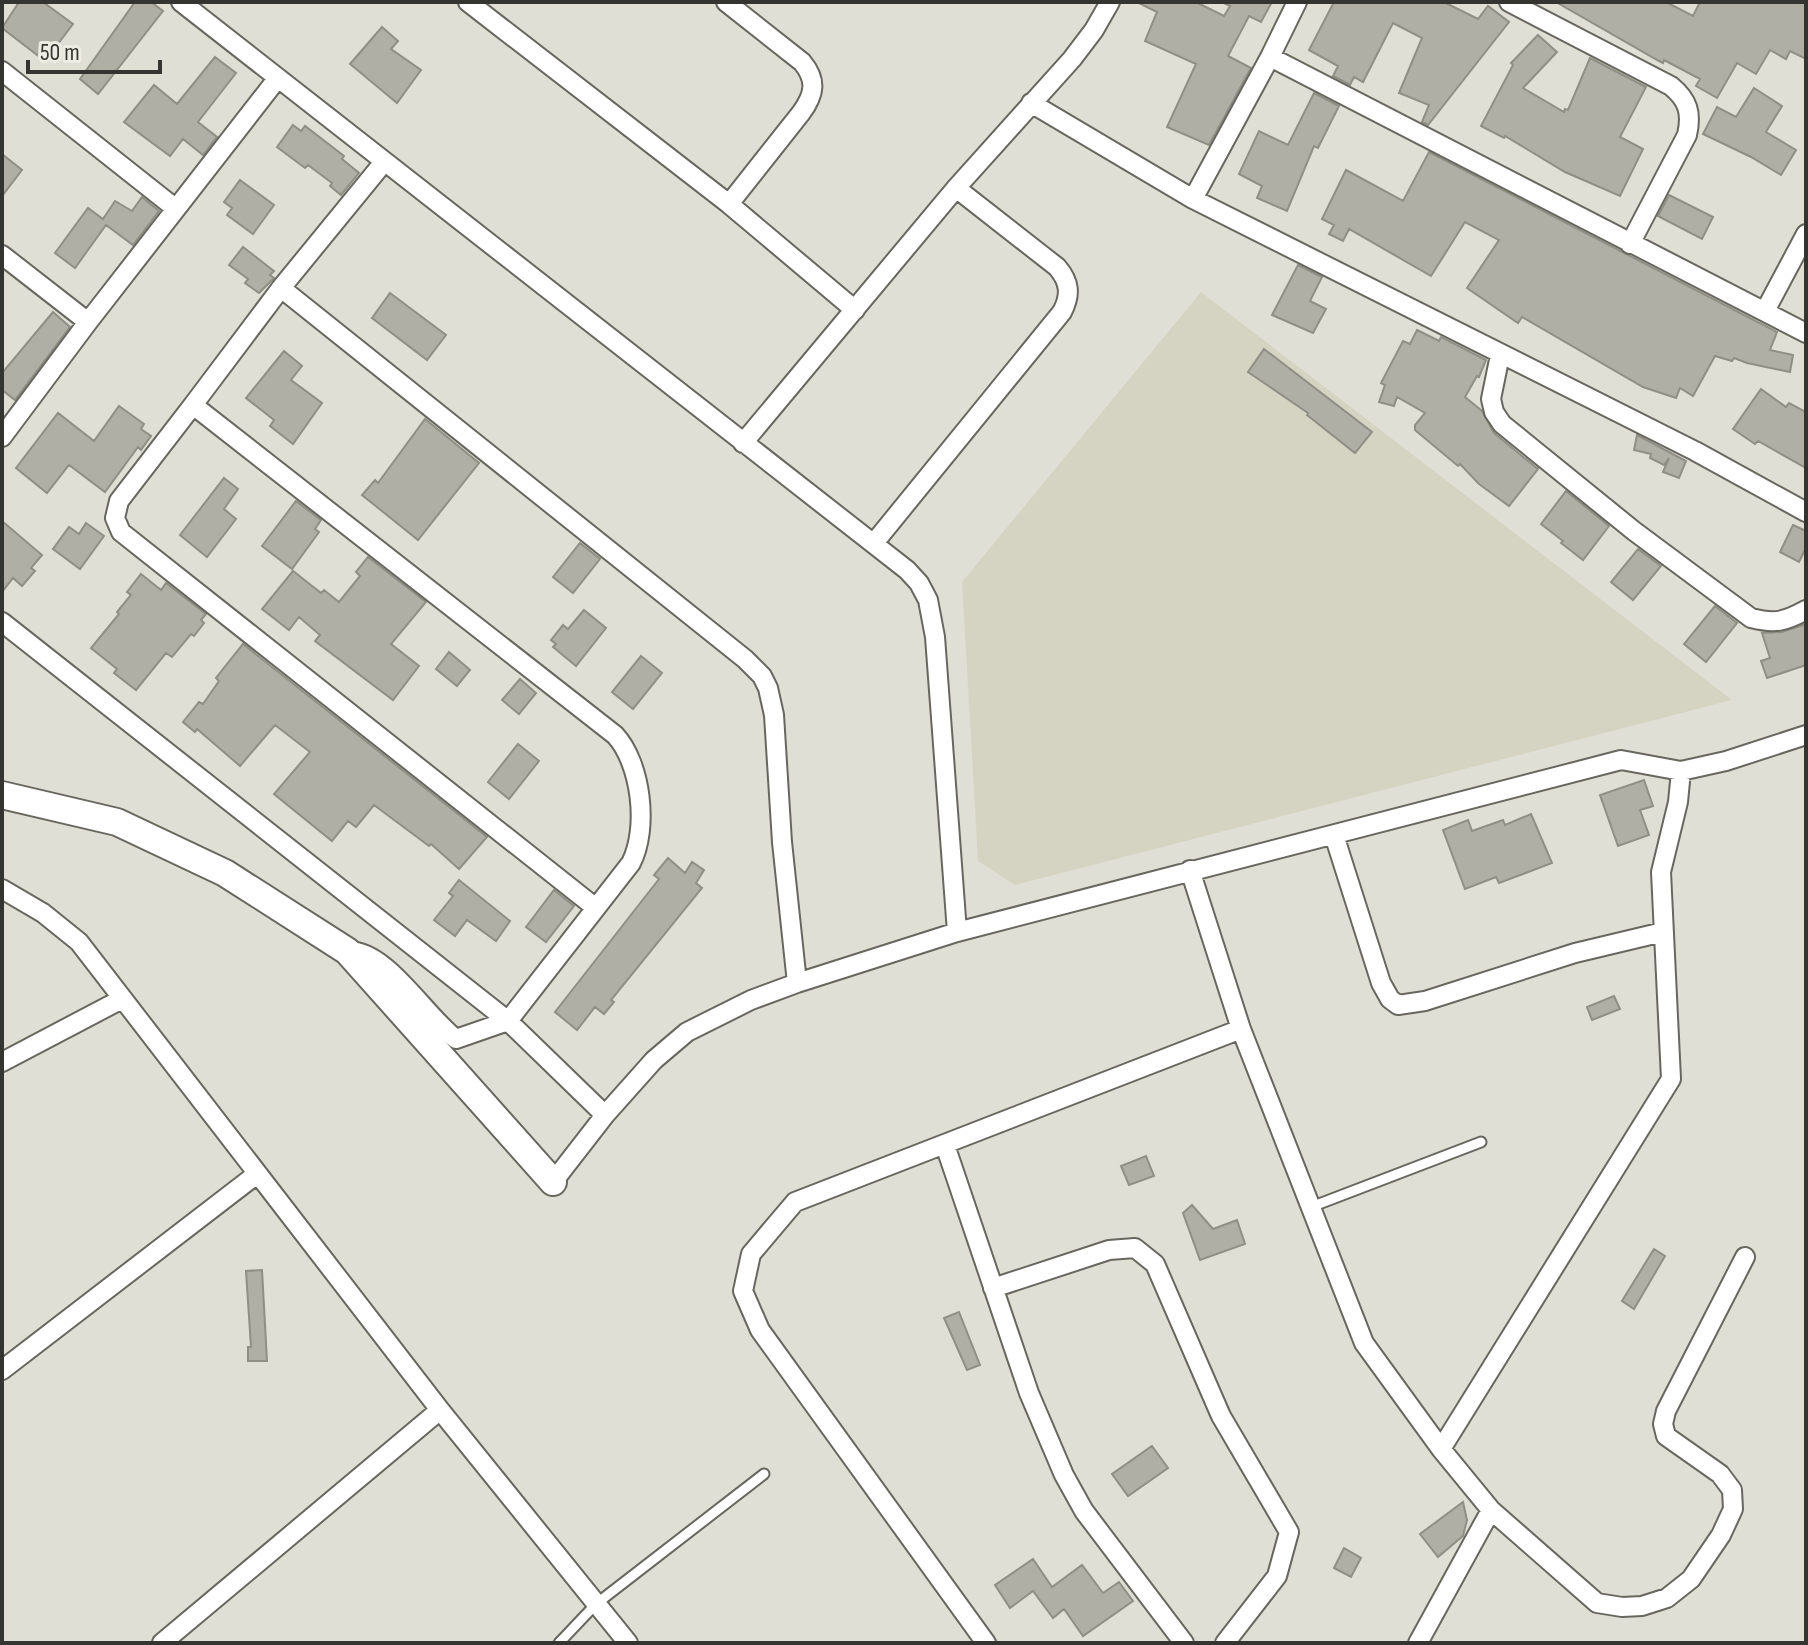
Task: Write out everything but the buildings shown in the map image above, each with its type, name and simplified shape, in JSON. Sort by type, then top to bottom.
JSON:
[{"type":"street","points":[[181,2],[874,543],[919,583],[932,615],[957,932]]},
{"type":"street","points":[[468,2],[729,204],[855,310]]},
{"type":"street","points":[[726,2],[802,62],[812,74],[809,102],[729,204]]},
{"type":"street","points":[[743,443],[956,188],[1079,51],[1110,2]]},
{"type":"street","points":[[1193,199],[1297,2]]},
{"type":"street","points":[[1509,2],[1671,86],[1682,95],[1689,107],[1687,135],[1630,244]]},
{"type":"street","points":[[1270,57],[1806,333]]},
{"type":"street","points":[[2,71],[175,208]]},
{"type":"street","points":[[2,437],[277,79]]},
{"type":"street","points":[[1031,103],[1193,199],[1695,451],[1806,512]]},
{"type":"street","points":[[384,162],[281,288],[119,501],[115,518],[121,532],[596,908]]},
{"type":"street","points":[[874,543],[1068,301],[1066,276],[956,188]]},
{"type":"street","points":[[1765,311],[1806,234]]},
{"type":"street","points":[[2,255],[88,322]]},
{"type":"street","points":[[281,288],[745,659],[762,676],[774,715],[782,842],[797,983]]},
{"type":"street","points":[[1500,355],[1491,399],[1494,412],[1512,434],[1634,531],[1751,618],[1771,623],[1806,610]]},
{"type":"street","points":[[193,405],[620,741],[636,773],[638,846],[631,863],[508,1021],[456,1039],[378,960],[358,951],[347,951]]},
{"type":"street","points":[[2,622],[508,1021],[605,1115]]},
{"type":"street","points":[[2,795],[117,822],[225,873],[347,951],[553,1182],[605,1115],[654,1060],[687,1032],[718,1015],[797,983],[957,932],[1621,760],[1681,771],[1726,761],[1806,735]]},
{"type":"street","points":[[1441,1449],[1671,1079],[1661,872],[1678,802],[1681,771]]},
{"type":"street","points":[[1334,835],[1381,983],[1390,999],[1398,1005],[1425,1001],[1575,953],[1663,932]]},
{"type":"street","points":[[1190,870],[1241,1029],[1364,1343],[1441,1449],[1491,1510],[1597,1603],[1642,1606],[1667,1598],[1691,1579],[1733,1509],[1732,1490],[1720,1474],[1666,1436],[1663,1424],[1666,1411],[1745,1257]]},
{"type":"street","points":[[2,889],[43,913],[79,942],[440,1410],[628,1643]]},
{"type":"street","points":[[2,1062],[122,999]]},
{"type":"street","points":[[986,1643],[760,1330],[743,1291],[751,1254],[795,1202],[1241,1029]]},
{"type":"street","points":[[945,1145],[1029,1393],[1072,1492],[1184,1643]]},
{"type":"street","points":[[2,1370],[257,1174]]},
{"type":"street","points":[[993,1288],[1109,1250],[1135,1248],[1155,1264],[1221,1416],[1289,1532],[1277,1576],[1225,1643]]},
{"type":"street","points":[[162,1643],[440,1410]]},
{"type":"street","points":[[1418,1643],[1491,1510]]},
{"type":"lane","points":[[1311,1207],[1481,1142]]},
{"type":"lane","points":[[559,1643],[596,1604],[764,1474]]},
{"type":"shaded area","points":[[1201,292],[1732,700],[1015,885],[978,861],[962,582]]}]
